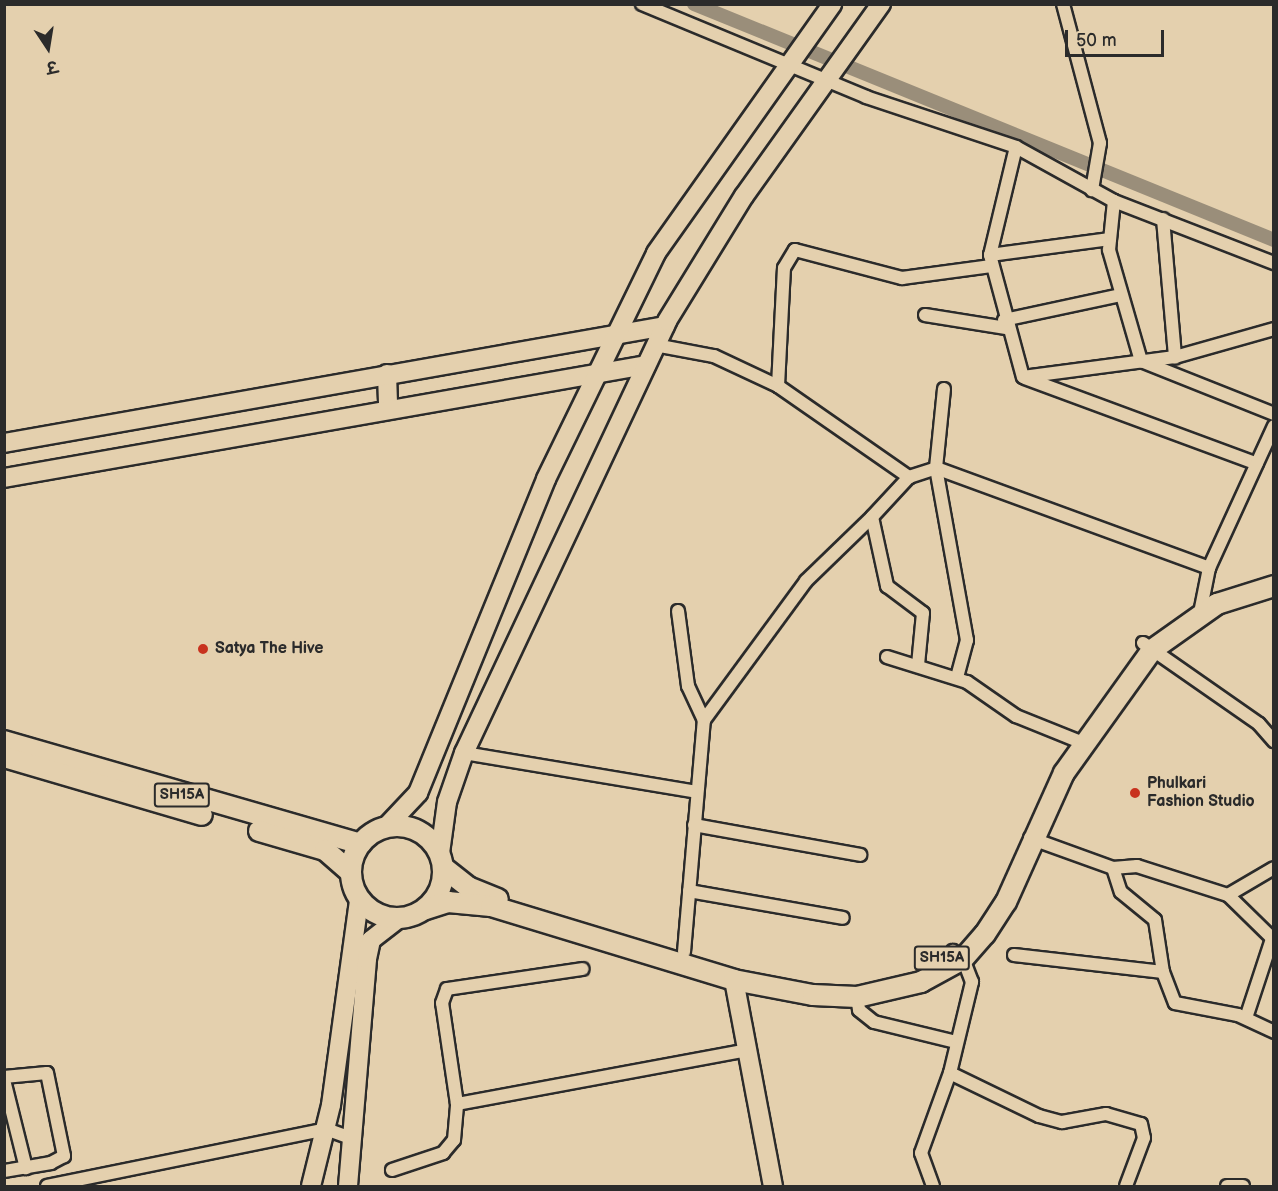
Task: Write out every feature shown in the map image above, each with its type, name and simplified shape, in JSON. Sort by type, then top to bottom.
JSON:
[{"type":"main road","name":"SH15A","points":[[442,860],[492,897],[734,980],[813,996],[857,997],[921,982],[958,955],[987,913],[1030,838],[1078,741],[1147,646],[1201,607],[1274,578]]},
{"type":"main road","name":"SH15A","points":[[1201,607],[1274,586]]},
{"type":"main road","name":"SH15A","points":[[4,741],[360,844]]},
{"type":"main road","name":"SH15A","points":[[4,757],[325,850],[350,872]]},
{"type":"main road","points":[[386,827],[417,830],[442,860],[442,884],[426,909],[398,919],[370,910],[359,900],[350,872],[360,844],[386,827]]},
{"type":"main road","name":"SH15A","points":[[426,909],[448,902],[491,906],[615,938],[684,952],[781,979],[843,988],[911,976],[958,955]]},
{"type":"street","points":[[642,4],[794,58],[829,76],[1016,147],[1114,201],[1274,263]]},
{"type":"street","points":[[386,827],[418,793],[546,479],[656,253],[832,4]]},
{"type":"street","points":[[442,860],[447,802],[465,753],[655,345],[744,196],[881,4]]},
{"type":"street","points":[[1063,4],[1101,154],[1092,190]]},
{"type":"street","points":[[1016,147],[991,261],[1005,324],[1023,377]]},
{"type":"street","points":[[1114,201],[1110,239],[1121,295],[1141,361]]},
{"type":"street","points":[[1163,219],[1176,357]]},
{"type":"street","points":[[778,386],[784,268],[795,250],[902,278],[1110,239]]},
{"type":"street","points":[[925,315],[1005,324],[1121,295]]},
{"type":"street","points":[[4,443],[665,326]]},
{"type":"street","points":[[1023,377],[1176,357],[1274,328]]},
{"type":"street","points":[[655,345],[714,356],[778,386],[909,477]]},
{"type":"street","points":[[1141,361],[1274,414]]},
{"type":"street","points":[[4,478],[646,365]]},
{"type":"street","points":[[387,374],[388,409]]},
{"type":"street","points":[[1023,377],[1257,464]]},
{"type":"street","points":[[944,389],[936,468],[967,640],[957,678]]},
{"type":"street","points":[[1201,607],[1209,568],[1274,426]]},
{"type":"street","points":[[684,952],[704,720],[806,581],[872,517],[909,477],[936,468],[1209,568]]},
{"type":"street","points":[[872,517],[887,586],[923,613],[918,665]]},
{"type":"street","points":[[678,611],[688,686],[704,720]]},
{"type":"street","points":[[1147,646],[1259,724],[1274,741]]},
{"type":"street","points":[[887,657],[957,678],[1016,716],[1078,741]]},
{"type":"street","points":[[465,753],[697,792]]},
{"type":"street","points":[[694,825],[860,855]]},
{"type":"street","points":[[1030,838],[1113,868],[1137,866],[1228,895],[1273,940],[1246,1018]]},
{"type":"street","points":[[1113,868],[1121,892],[1155,921],[1163,972],[1175,1002],[1246,1018],[1274,1032]]},
{"type":"street","points":[[1228,895],[1274,868]]},
{"type":"street","points":[[689,891],[843,918]]},
{"type":"street","points":[[311,1186],[326,1129],[359,900]]},
{"type":"street","points":[[348,1186],[371,940],[398,919]]},
{"type":"street","points":[[933,1186],[921,1153],[950,1072],[972,982],[958,955]]},
{"type":"street","points":[[1014,955],[1163,972]]},
{"type":"street","points":[[392,1170],[443,1153],[454,1140],[457,1104],[442,1004],[447,989],[583,969]]},
{"type":"street","points":[[734,980],[774,1186]]},
{"type":"street","points":[[857,997],[859,1010],[874,1022],[956,1042]]},
{"type":"street","points":[[457,1104],[748,1050]]},
{"type":"street","points":[[4,1171],[26,1168],[64,1156],[50,1078],[42,1071],[4,1079],[26,1168]]},
{"type":"street","points":[[950,1072],[1039,1116],[1062,1122],[1106,1114],[1141,1124],[1144,1138],[1126,1186]]},
{"type":"street","points":[[47,1186],[79,1183],[326,1129],[354,1139]]},
{"type":"street","points":[[1227,1186],[1243,1186]]},
{"type":"waterway","points":[[694,4],[1274,240]]},
{"type":"place","name":"Satya The Hive","points":[[203,649]]},
{"type":"place","name":"Phulkari Fashion Studio","points":[[1135,793]]}]
